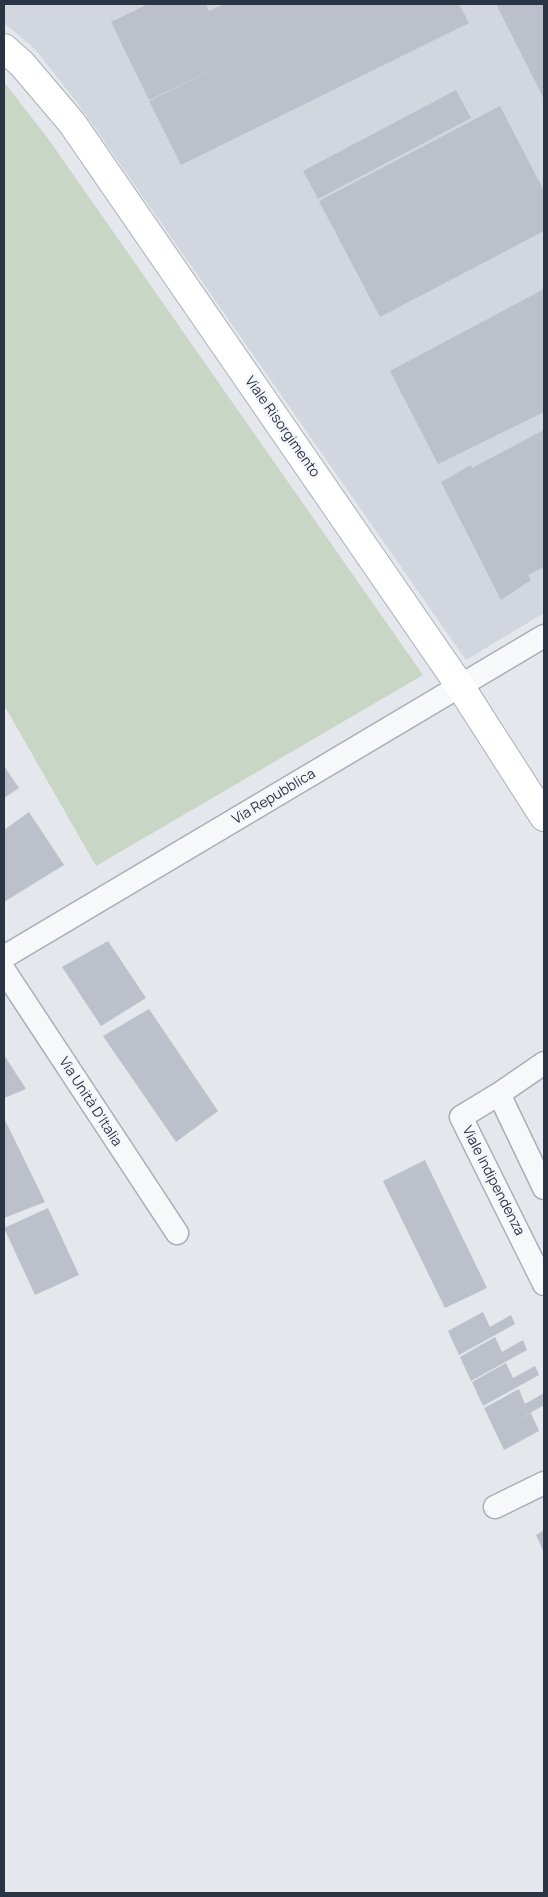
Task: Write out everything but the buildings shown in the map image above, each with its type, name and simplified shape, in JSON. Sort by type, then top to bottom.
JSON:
[{"type":"street","name":"Viale Risorgimento","points":[[4,48],[22,64],[72,122],[460,686],[544,817]]},
{"type":"street","name":"Via Repubblica","points":[[4,957],[544,636]]},
{"type":"street","name":"Via Unità D'Italia","points":[[4,970],[177,1233]]},
{"type":"street","name":"Viale Indipendenza","points":[[544,1063],[461,1117],[544,1284]]},
{"type":"street","points":[[499,1094],[544,1188]]},
{"type":"street","points":[[495,1507],[544,1483]]},
{"type":"shaded area","points":[[4,4],[544,4],[544,613],[466,660],[81,108],[36,50],[4,23]]},
{"type":"green space","points":[[4,82],[49,140],[423,675],[96,866],[4,705]]}]
